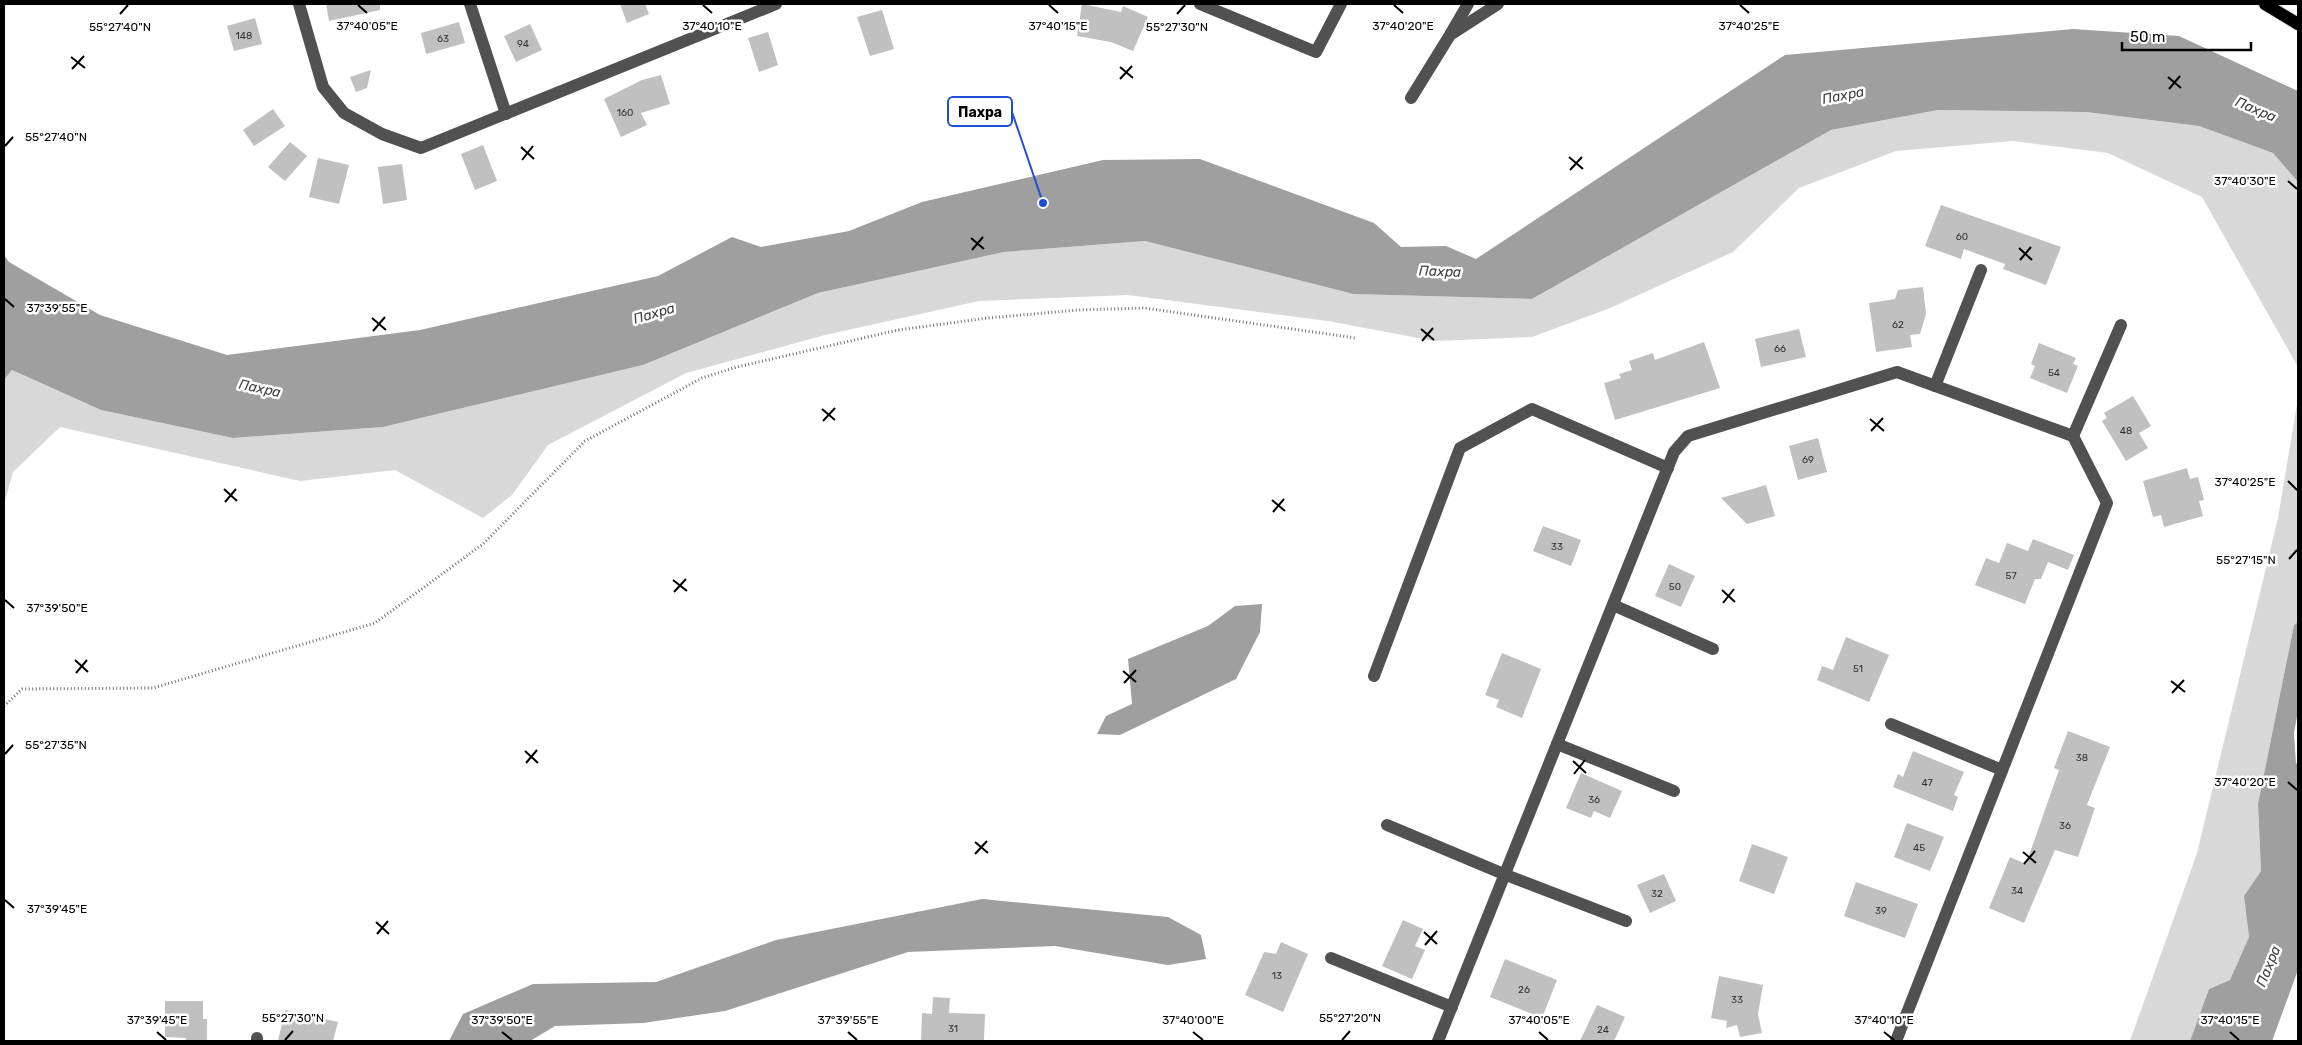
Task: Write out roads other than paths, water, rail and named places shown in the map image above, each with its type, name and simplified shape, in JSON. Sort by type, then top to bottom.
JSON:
[{"type":"main road","points":[[2265,4],[2298,24]]},
{"type":"street","points":[[299,4],[323,88],[344,113],[382,134],[421,148],[776,4]]},
{"type":"street","points":[[470,4],[506,114]]},
{"type":"street","points":[[1200,4],[1316,52],[1341,4]]},
{"type":"street","points":[[1411,98],[1468,4]]},
{"type":"street","points":[[1450,35],[1498,4]]},
{"type":"street","points":[[1935,386],[1981,270]]},
{"type":"street","points":[[2072,436],[2121,325]]},
{"type":"street","points":[[1438,1041],[1674,452],[1688,436],[1897,372],[2072,436],[2107,503],[1896,1041]]},
{"type":"street","points":[[1374,676],[1460,448],[1532,409],[1668,468]]},
{"type":"street","points":[[1612,605],[1713,649]]},
{"type":"street","points":[[1891,724],[2002,770]]},
{"type":"street","points":[[1557,744],[1674,791]]},
{"type":"street","points":[[1387,825],[1506,875],[1626,922]]},
{"type":"street","points":[[1331,958],[1452,1007]]},
{"type":"water","points":[[2073,29],[2179,36],[2298,91],[2298,182],[2273,153],[2199,126],[2086,112],[1938,110],[1831,130],[1532,299],[1353,294],[1145,241],[1004,252],[818,293],[643,365],[383,427],[233,438],[101,410],[12,370],[4,380],[4,255],[9,262],[100,315],[227,355],[420,330],[658,276],[732,237],[761,247],[849,231],[922,202],[1103,160],[1200,159],[1374,223],[1401,247],[1446,246],[1476,259],[1785,55]]},
{"type":"water","points":[[1262,604],[1260,632],[1236,679],[1120,735],[1097,734],[1106,716],[1132,704],[1128,659],[1208,626],[1235,606]]},
{"type":"water","points":[[2298,622],[2298,711],[2294,733],[2296,764],[2298,761],[2298,970],[2272,1041],[2190,1041],[2209,989],[2230,980],[2249,937],[2244,896],[2261,871],[2258,804],[2294,625]]},
{"type":"water","points":[[982,899],[1168,917],[1201,935],[1206,959],[1168,965],[1055,946],[908,952],[725,1011],[643,1023],[555,1026],[530,1041],[449,1041],[463,1014],[533,984],[656,982],[776,940]]},
{"type":"place","name":"Пахра","points":[[1043,203]]}]
